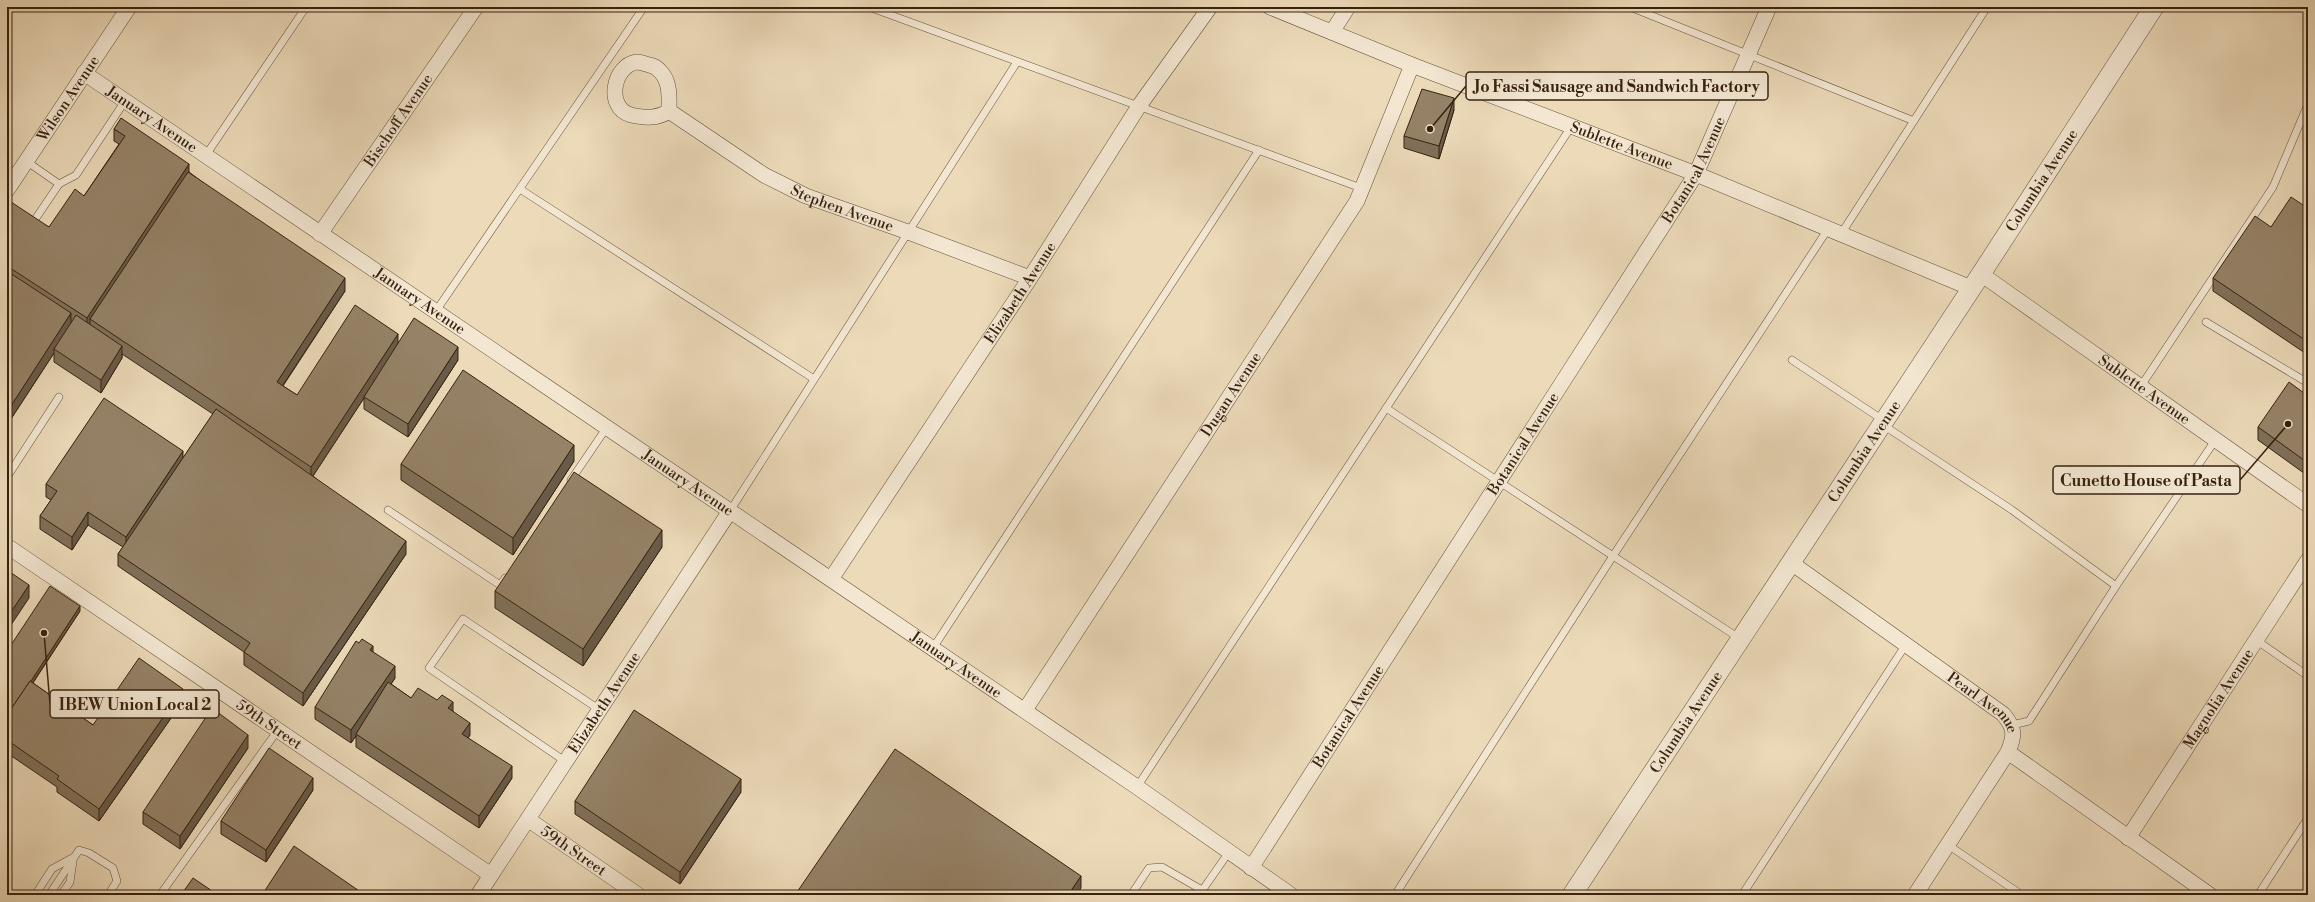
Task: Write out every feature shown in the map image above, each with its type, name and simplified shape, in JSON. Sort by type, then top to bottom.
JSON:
[{"type":"street","name":"Wilson Avenue","points":[[7,190],[129,7]]},
{"type":"street","name":"Bischoff Avenue","points":[[320,234],[476,7]]},
{"type":"street","name":"Elizabeth Avenue","points":[[831,579],[1030,278],[1139,106],[1210,7]]},
{"type":"street","name":"Sublette Avenue","points":[[1270,7],[1570,127],[1696,174],[1835,231],[1976,281],[2141,386],[2308,505]]},
{"type":"street","points":[[1332,32],[1348,7]]},
{"type":"street","name":"Botanical Avenue","points":[[1251,868],[1696,174],[1769,7]]},
{"type":"street","name":"Columbia Avenue","points":[[1572,895],[1976,281],[2154,7]]},
{"type":"street","name":"Dugan Avenue","points":[[1025,710],[1357,201],[1412,65]]},
{"type":"street","name":"January Avenue","points":[[84,73],[1025,710],[1291,895]]},
{"type":"street","name":"Stephen Avenue","points":[[669,111],[764,175],[806,196],[908,232],[1030,278]]},
{"type":"street","name":"Elizabeth Avenue","points":[[478,895],[529,820],[730,510]]},
{"type":"street","name":"59th Street","points":[[7,546],[491,875]]},
{"type":"street","name":"Magnolia Avenue","points":[[2128,838],[2308,560]]},
{"type":"street","name":"Pearl Avenue","points":[[1790,562],[1905,646],[2003,714],[2012,725],[2013,740],[2008,752],[2210,895]]},
{"type":"street","points":[[1915,895],[2008,752]]},
{"type":"street","name":"59th Street","points":[[529,820],[638,895]]},
{"type":"lane","points":[[206,155],[306,7]]},
{"type":"lane","points":[[436,311],[644,7]]},
{"type":"lane","points":[[869,7],[1361,188]]},
{"type":"lane","points":[[1630,7],[1914,121]]},
{"type":"lane","points":[[1395,895],[1613,556],[1835,231],[1914,121],[1987,7]]},
{"type":"lane","points":[[730,510],[1017,62]]},
{"type":"lane","points":[[32,224],[59,184],[76,175],[125,101]]},
{"type":"lane","points":[[2141,386],[2273,187],[2308,104]]},
{"type":"lane","points":[[1137,787],[1570,127]]},
{"type":"lane","points":[[933,648],[1259,150]]},
{"type":"lane","points":[[26,161],[59,184]]},
{"type":"lane","points":[[520,189],[814,379]]},
{"type":"lane","points":[[2206,322],[2308,383]]},
{"type":"lane","points":[[1792,360],[2012,510],[2116,586]]},
{"type":"lane","points":[[7,477],[59,396]]},
{"type":"lane","points":[[1386,408],[1740,639]]},
{"type":"lane","points":[[567,486],[607,427]]},
{"type":"lane","points":[[2012,725],[2029,721],[2116,586],[2216,439]]},
{"type":"lane","points":[[388,510],[500,585],[508,572]]},
{"type":"lane","points":[[566,762],[429,668],[463,619],[600,710]]},
{"type":"lane","points":[[2256,640],[2308,676]]},
{"type":"lane","points":[[1742,895],[1905,646]]},
{"type":"lane","points":[[160,895],[278,730]]},
{"type":"lane","points":[[2258,895],[2308,818]]},
{"type":"lane","points":[[1948,845],[2022,895]]},
{"type":"lane","points":[[49,895],[79,850],[90,853],[113,868],[116,881],[108,895]]},
{"type":"lane","points":[[1131,895],[1149,868],[1162,867],[1200,893],[1229,852]]},
{"type":"lane","points":[[38,895],[37,892],[52,869],[74,857]]},
{"type":"lane","points":[[61,895],[70,882],[74,857]]},
{"type":"building","points":[[1422,89],[1454,98],[1439,146],[1404,136]]},
{"type":"building","points":[[121,118],[189,164],[87,318],[7,266],[7,207],[11,202],[49,227],[75,189],[84,196],[125,136],[114,129]]},
{"type":"building","points":[[188,172],[345,278],[277,382],[297,395],[355,305],[398,334],[311,467],[90,319]]},
{"type":"building","points":[[2291,197],[2303,205],[2308,197],[2308,342],[2213,278],[2255,216],[2271,227]]},
{"type":"building","points":[[7,271],[71,313],[7,412]]},
{"type":"building","points":[[76,315],[122,346],[101,380],[54,349]]},
{"type":"building","points":[[414,318],[458,347],[408,424],[364,397]]},
{"type":"building","points":[[463,370],[574,445],[513,538],[401,464]]},
{"type":"building","points":[[2289,382],[2308,396],[2308,463],[2258,427]]},
{"type":"building","points":[[104,398],[183,451],[126,537],[88,512],[72,537],[40,516],[57,491],[46,484]]},
{"type":"building","points":[[216,409],[406,541],[303,693],[244,652],[250,643],[118,554]]},
{"type":"building","points":[[574,472],[662,530],[583,649],[495,591]]},
{"type":"building","points":[[7,570],[29,585],[7,618]]},
{"type":"building","points":[[50,586],[80,606],[9,712],[7,711],[7,651]]},
{"type":"building","points":[[362,639],[373,646],[370,650],[395,666],[351,730],[315,707],[356,641],[359,643]]},
{"type":"building","points":[[139,658],[183,689],[99,809],[57,779],[59,776],[7,740],[7,715],[30,681],[93,725]]},
{"type":"building","points":[[388,682],[411,698],[418,688],[437,700],[442,695],[453,702],[448,708],[470,723],[462,734],[512,766],[479,816],[356,734]]},
{"type":"building","points":[[212,708],[248,735],[180,836],[143,812]]},
{"type":"building","points":[[634,710],[741,779],[680,872],[575,801]]},
{"type":"building","points":[[269,748],[313,778],[266,850],[221,821]]},
{"type":"building","points":[[895,749],[1081,876],[1068,895],[795,895]]},
{"type":"building","points":[[294,846],[365,895],[262,895]]},
{"type":"building","points":[[193,878],[218,895],[181,895]]},
{"type":"place","name":"Jo Fassi Sausage and Sandwich Factory","points":[[1430,129]]},
{"type":"place","name":"Cunetto House of Pasta","points":[[2288,424]]},
{"type":"place","name":"IBEW Union Local 2","points":[[44,633]]}]
